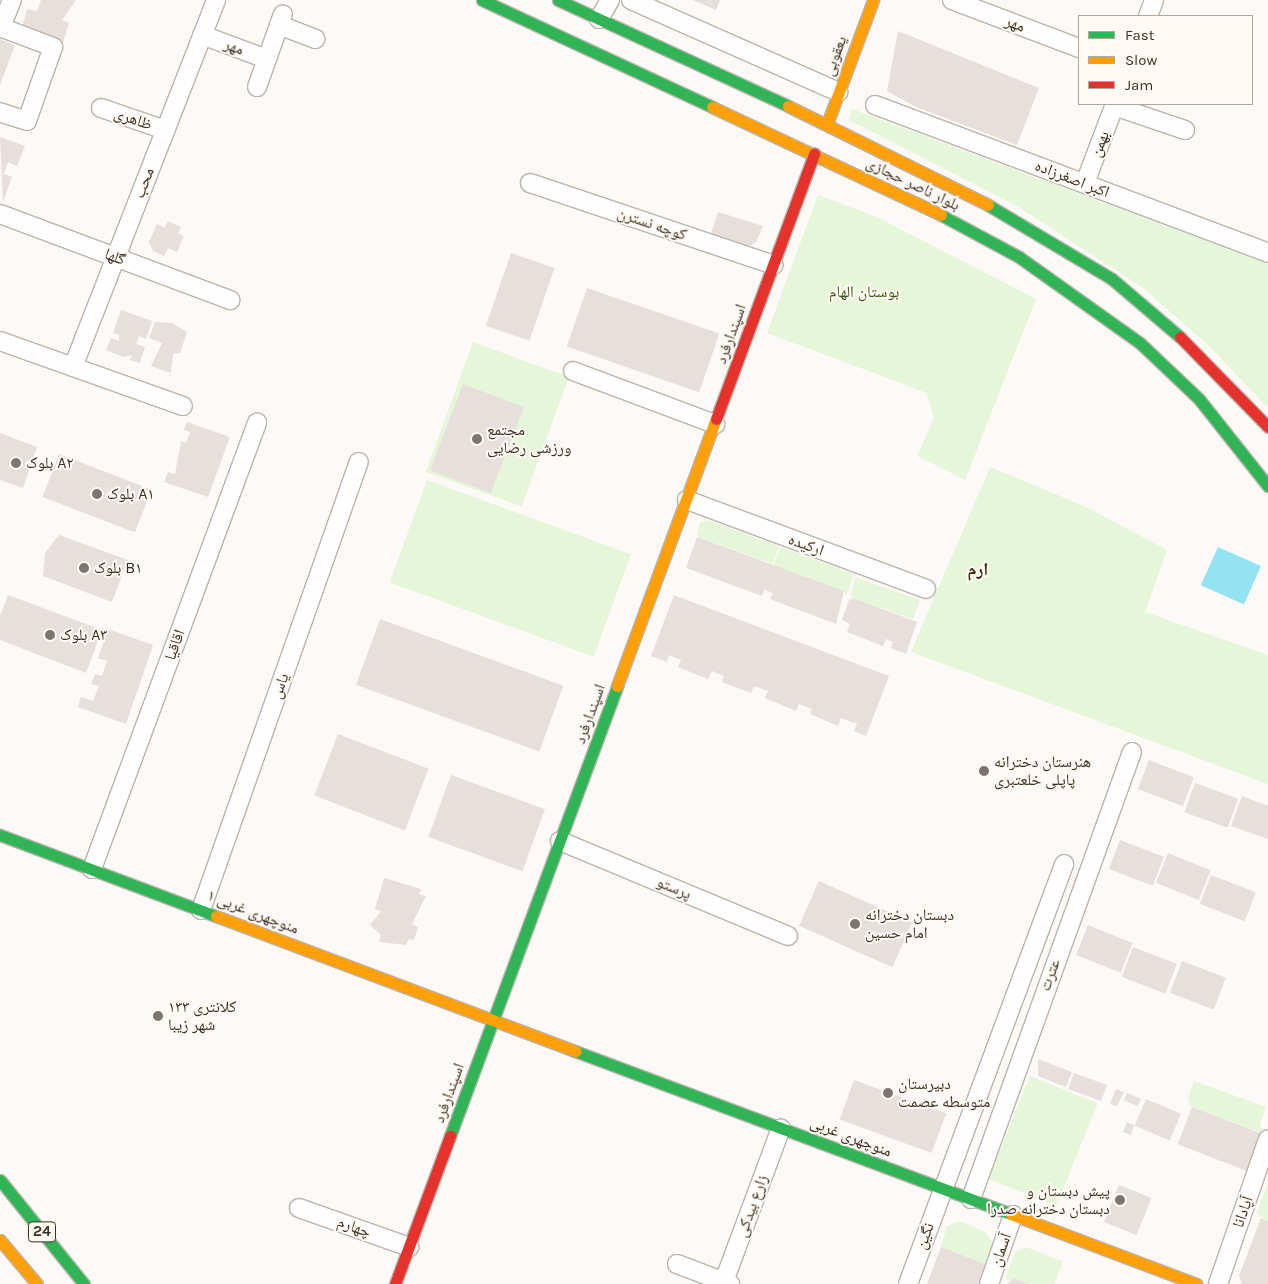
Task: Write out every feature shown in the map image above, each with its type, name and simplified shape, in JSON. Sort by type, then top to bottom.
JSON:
[{"type":"main road","points":[[466,0],[545,32]]},
{"type":"main road","name":"بلوار ناصر حجازی","points":[[482,0],[545,32],[814,154],[954,222],[1084,300],[1199,399],[1268,486]]},
{"type":"main road","name":"بلوار ناصر حجازی","points":[[558,0],[827,124],[1018,220],[1112,279],[1192,345],[1268,427]]},
{"type":"main road","name":"یعقوبی","points":[[827,124],[873,0]]},
{"type":"main road","name":"اسپندارفرد","points":[[395,1284],[814,154]]},
{"type":"main road","name":"منوچهری غربی ۱","points":[[0,835],[494,1020]]},
{"type":"main road","name":"منوچهری غربی","points":[[494,1020],[1196,1284]]},
{"type":"main road","name":"24","points":[[0,1180],[84,1284]]},
{"type":"main road","name":"24","points":[[0,1240],[37,1284]]},
{"type":"street","points":[[0,112],[27,122],[54,47],[0,27],[12,0]]},
{"type":"street","name":"محب","points":[[73,367],[216,0]]},
{"type":"street","points":[[599,19],[610,0]]},
{"type":"street","points":[[631,0],[839,92]]},
{"type":"street","name":"مهر","points":[[952,0],[1078,48]]},
{"type":"street","points":[[1148,15],[1154,0]]},
{"type":"street","points":[[257,87],[281,19],[315,39]]},
{"type":"street","name":"مهر","points":[[202,35],[267,59]]},
{"type":"street","name":"اکبر اصغرزاده","points":[[875,105],[1268,253]]},
{"type":"street","points":[[1114,105],[1185,130]]},
{"type":"street","name":"بهمن","points":[[1085,184],[1114,105]]},
{"type":"street","name":"ظاهری","points":[[101,108],[165,130]]},
{"type":"street","name":"کوچه نسترن","points":[[530,183],[774,265]]},
{"type":"street","name":"گلها","points":[[0,214],[230,300]]},
{"type":"street","points":[[0,341],[183,406]]},
{"type":"street","points":[[573,371],[715,424]]},
{"type":"street","name":"اقاقیا","points":[[92,869],[257,422]]},
{"type":"street","name":"یاس","points":[[201,910],[359,462]]},
{"type":"street","name":"ارکیده","points":[[687,500],[926,589]]},
{"type":"street","name":"عترت","points":[[971,1199],[1132,752]]},
{"type":"street","name":"پرستو","points":[[560,840],[788,936]]},
{"type":"street","name":"نگین","points":[[908,1284],[1064,864]]},
{"type":"street","name":"زارع بیدکی","points":[[726,1283],[781,1128]]},
{"type":"street","name":"آپادانا","points":[[1218,1284],[1268,1140]]},
{"type":"street","name":"چهارم","points":[[300,1208],[409,1247]]},
{"type":"street","name":"آسمان","points":[[990,1284],[1013,1215]]},
{"type":"street","points":[[677,1264],[726,1283]]},
{"type":"green space","points":[[852,109],[1268,264],[1268,408],[1208,345],[1143,288],[1017,206],[849,120]]},
{"type":"green space","name":"بوستان الهام","points":[[818,195],[877,217],[1036,299],[965,480],[917,456],[934,418],[927,393],[767,333]]},
{"type":"green space","points":[[473,342],[569,377],[522,507],[426,472]]},
{"type":"green space","points":[[990,467],[1084,506],[1167,550],[1145,612],[1268,655],[1268,784],[911,652]]},
{"type":"green space","points":[[427,480],[631,554],[594,657],[390,582]]},
{"type":"green space","points":[[708,520],[779,546],[771,568],[768,562],[697,537],[700,522]]},
{"type":"green space","points":[[780,547],[854,574],[846,596],[844,591],[773,568]]},
{"type":"green space","points":[[855,577],[920,600],[913,619],[856,599],[850,602]]},
{"type":"green space","points":[[1030,1076],[1098,1103],[1056,1206],[988,1179]]},
{"type":"green space","points":[[1194,1081],[1266,1107],[1260,1125],[1264,1134],[1192,1107],[1188,1099]]},
{"type":"green space","points":[[1268,1182],[1268,1221],[1257,1213]]},
{"type":"green space","points":[[960,1221],[986,1232],[993,1243],[986,1261],[990,1266],[941,1247],[947,1226]]},
{"type":"green space","points":[[1026,1247],[1063,1262],[1054,1284],[1028,1284],[1014,1278],[1008,1282],[1006,1277],[1015,1252]]},
{"type":"water","points":[[1218,547],[1261,566],[1244,604],[1201,585]]},
{"type":"building","points":[[41,0],[76,0],[62,20],[69,23],[62,46],[21,32],[27,9],[37,11]]},
{"type":"building","points":[[693,0],[720,0],[716,10]]},
{"type":"building","points":[[898,31],[1039,88],[1017,145],[916,107],[887,91]]},
{"type":"building","points":[[0,39],[15,45],[0,85]]},
{"type":"building","points":[[0,137],[25,146],[17,166],[8,162],[4,174],[12,177],[3,202]]},
{"type":"building","points":[[718,212],[763,226],[756,242],[746,248],[711,234]]},
{"type":"building","points":[[168,221],[181,227],[178,233],[184,236],[177,252],[168,248],[164,256],[153,251],[149,242],[157,224],[165,228]]},
{"type":"building","points":[[511,253],[554,268],[529,341],[486,326]]},
{"type":"building","points":[[587,288],[719,334],[699,392],[567,347]]},
{"type":"building","points":[[121,310],[152,321],[146,339],[139,336],[136,344],[145,347],[140,363],[130,360],[132,355],[123,357],[106,350],[111,338],[119,341],[119,335],[113,333]]},
{"type":"building","points":[[155,322],[172,323],[187,332],[180,353],[173,354],[171,373],[151,366],[162,343],[149,338]]},
{"type":"building","name":"مجتمع ورزشی رضایی","points":[[463,384],[524,407],[491,493],[430,470]]},
{"type":"building","points":[[187,422],[230,437],[208,497],[164,482],[168,472],[175,474],[181,441],[186,443],[190,432],[184,430]]},
{"type":"building","name":"بلوک A۲","points":[[0,433],[37,447],[23,488],[0,480]]},
{"type":"building","name":"بلوک A۱","points":[[59,454],[151,489],[135,532],[43,497]]},
{"type":"building","name":"بلوک B۱","points":[[59,535],[128,560],[112,602],[43,576],[45,553]]},
{"type":"building","points":[[697,537],[844,591],[836,624],[770,599],[773,593],[765,590],[769,579],[762,596],[686,568]]},
{"type":"building","name":"بلوک A۳","points":[[8,595],[102,630],[86,673],[0,640],[0,616]]},
{"type":"building","points":[[674,595],[889,676],[866,736],[854,731],[857,724],[841,718],[838,726],[810,714],[812,709],[799,704],[796,711],[765,698],[768,691],[754,686],[751,693],[722,682],[724,676],[712,671],[708,679],[678,667],[681,660],[669,655],[667,662],[651,656]]},
{"type":"building","points":[[856,599],[917,622],[906,654],[891,648],[893,642],[886,639],[883,646],[847,632],[850,624],[842,620],[849,600]]},
{"type":"building","points":[[380,619],[563,686],[539,751],[356,685]]},
{"type":"building","points":[[108,629],[153,645],[126,724],[78,707],[81,697],[93,701],[99,686],[91,684],[95,674],[102,676],[107,661],[98,658]]},
{"type":"building","points":[[338,734],[429,769],[405,830],[314,796]]},
{"type":"building","points":[[1149,760],[1194,777],[1183,806],[1138,789]]},
{"type":"building","points":[[451,775],[545,809],[522,871],[428,837]]},
{"type":"building","points":[[1195,783],[1238,799],[1228,828],[1184,812]]},
{"type":"building","points":[[1242,796],[1268,806],[1268,839],[1231,826]]},
{"type":"building","points":[[1120,840],[1164,857],[1153,886],[1109,869]]},
{"type":"building","points":[[1168,853],[1211,870],[1199,900],[1156,883]]},
{"type":"building","points":[[1211,875],[1256,892],[1245,921],[1200,904]]},
{"type":"building","points":[[384,878],[421,889],[419,894],[426,896],[412,924],[418,927],[414,940],[409,939],[406,945],[379,942],[381,935],[370,925],[381,911],[375,909]]},
{"type":"building","name":"دبستان دخترانه امام حسین","points":[[819,881],[912,922],[892,967],[799,926]]},
{"type":"building","points":[[1088,925],[1133,943],[1121,973],[1076,955]]},
{"type":"building","points":[[1133,947],[1177,964],[1165,994],[1122,977]]},
{"type":"building","points":[[1182,961],[1226,978],[1214,1010],[1170,993]]},
{"type":"building","points":[[1038,1059],[1072,1072],[1066,1087],[1038,1076]]},
{"type":"building","points":[[1074,1073],[1107,1085],[1101,1101],[1068,1089]]},
{"type":"building","points":[[854,1080],[946,1114],[932,1153],[840,1119]]},
{"type":"building","points":[[1116,1089],[1124,1092],[1117,1106],[1110,1104]]},
{"type":"building","points":[[1127,1093],[1141,1099],[1138,1106],[1124,1100]]},
{"type":"building","points":[[1146,1099],[1181,1114],[1170,1141],[1135,1126]]},
{"type":"building","points":[[1192,1107],[1264,1135],[1250,1172],[1178,1144]]},
{"type":"building","points":[[1127,1122],[1134,1125],[1131,1135],[1123,1132]]},
{"type":"building","points":[[1119,1185],[1151,1198],[1136,1235],[1104,1222]]},
{"type":"building","points":[[1261,1218],[1268,1221],[1268,1284],[1242,1284],[1239,1276]]},
{"type":"building","points":[[941,1247],[990,1266],[983,1284],[927,1284]]},
{"type":"building","points":[[1014,1278],[1028,1284],[1008,1284]]},
{"type":"traffic: fast","points":[[482,0],[712,107]]},
{"type":"traffic: fast","points":[[558,0],[788,106]]},
{"type":"traffic: fast","points":[[988,205],[1112,279],[1180,337]]},
{"type":"traffic: fast","points":[[941,215],[1019,257],[1140,343],[1199,399],[1268,486]]},
{"type":"traffic: fast","points":[[450,1136],[617,686]]},
{"type":"traffic: fast","points":[[0,835],[216,916]]},
{"type":"traffic: fast","points":[[575,1051],[1011,1214]]},
{"type":"traffic: fast","points":[[0,1180],[84,1284]]},
{"type":"traffic: slow","points":[[827,124],[873,0]]},
{"type":"traffic: slow","points":[[788,106],[988,205]]},
{"type":"traffic: slow","points":[[712,107],[941,215]]},
{"type":"traffic: slow","points":[[617,686],[716,419]]},
{"type":"traffic: slow","points":[[216,916],[575,1051]]},
{"type":"traffic: slow","points":[[1011,1214],[1196,1284]]},
{"type":"traffic: slow","points":[[0,1240],[37,1284]]},
{"type":"traffic: jam","points":[[716,419],[814,154]]},
{"type":"traffic: jam","points":[[1180,337],[1268,427]]},
{"type":"traffic: jam","points":[[395,1284],[450,1136]]},
{"type":"place","name":"مجتمع ورزشی رضایی","points":[[477,439]]},
{"type":"place","name":"بلوک A۲","points":[[16,463]]},
{"type":"place","name":"بلوک A۱","points":[[97,494]]},
{"type":"place","name":"بلوک B۱","points":[[84,568]]},
{"type":"place","name":"بلوک A۳","points":[[50,635]]},
{"type":"place","name":"هنرستان دخترانه پاپلی خلعتبری","points":[[984,771]]},
{"type":"place","name":"دبستان دخترانه امام حسین","points":[[855,924]]},
{"type":"place","name":"کلانتری ۱۳۳ شهر زیبا","points":[[158,1016]]},
{"type":"place","name":"دبیرستان متوسطه عصمت","points":[[888,1093]]},
{"type":"place","name":"پیش دبستان و دبستان دخترانه صدرا","points":[[1120,1200]]},
{"type":"district","name":"ارم","points":[[978,569]]}]
